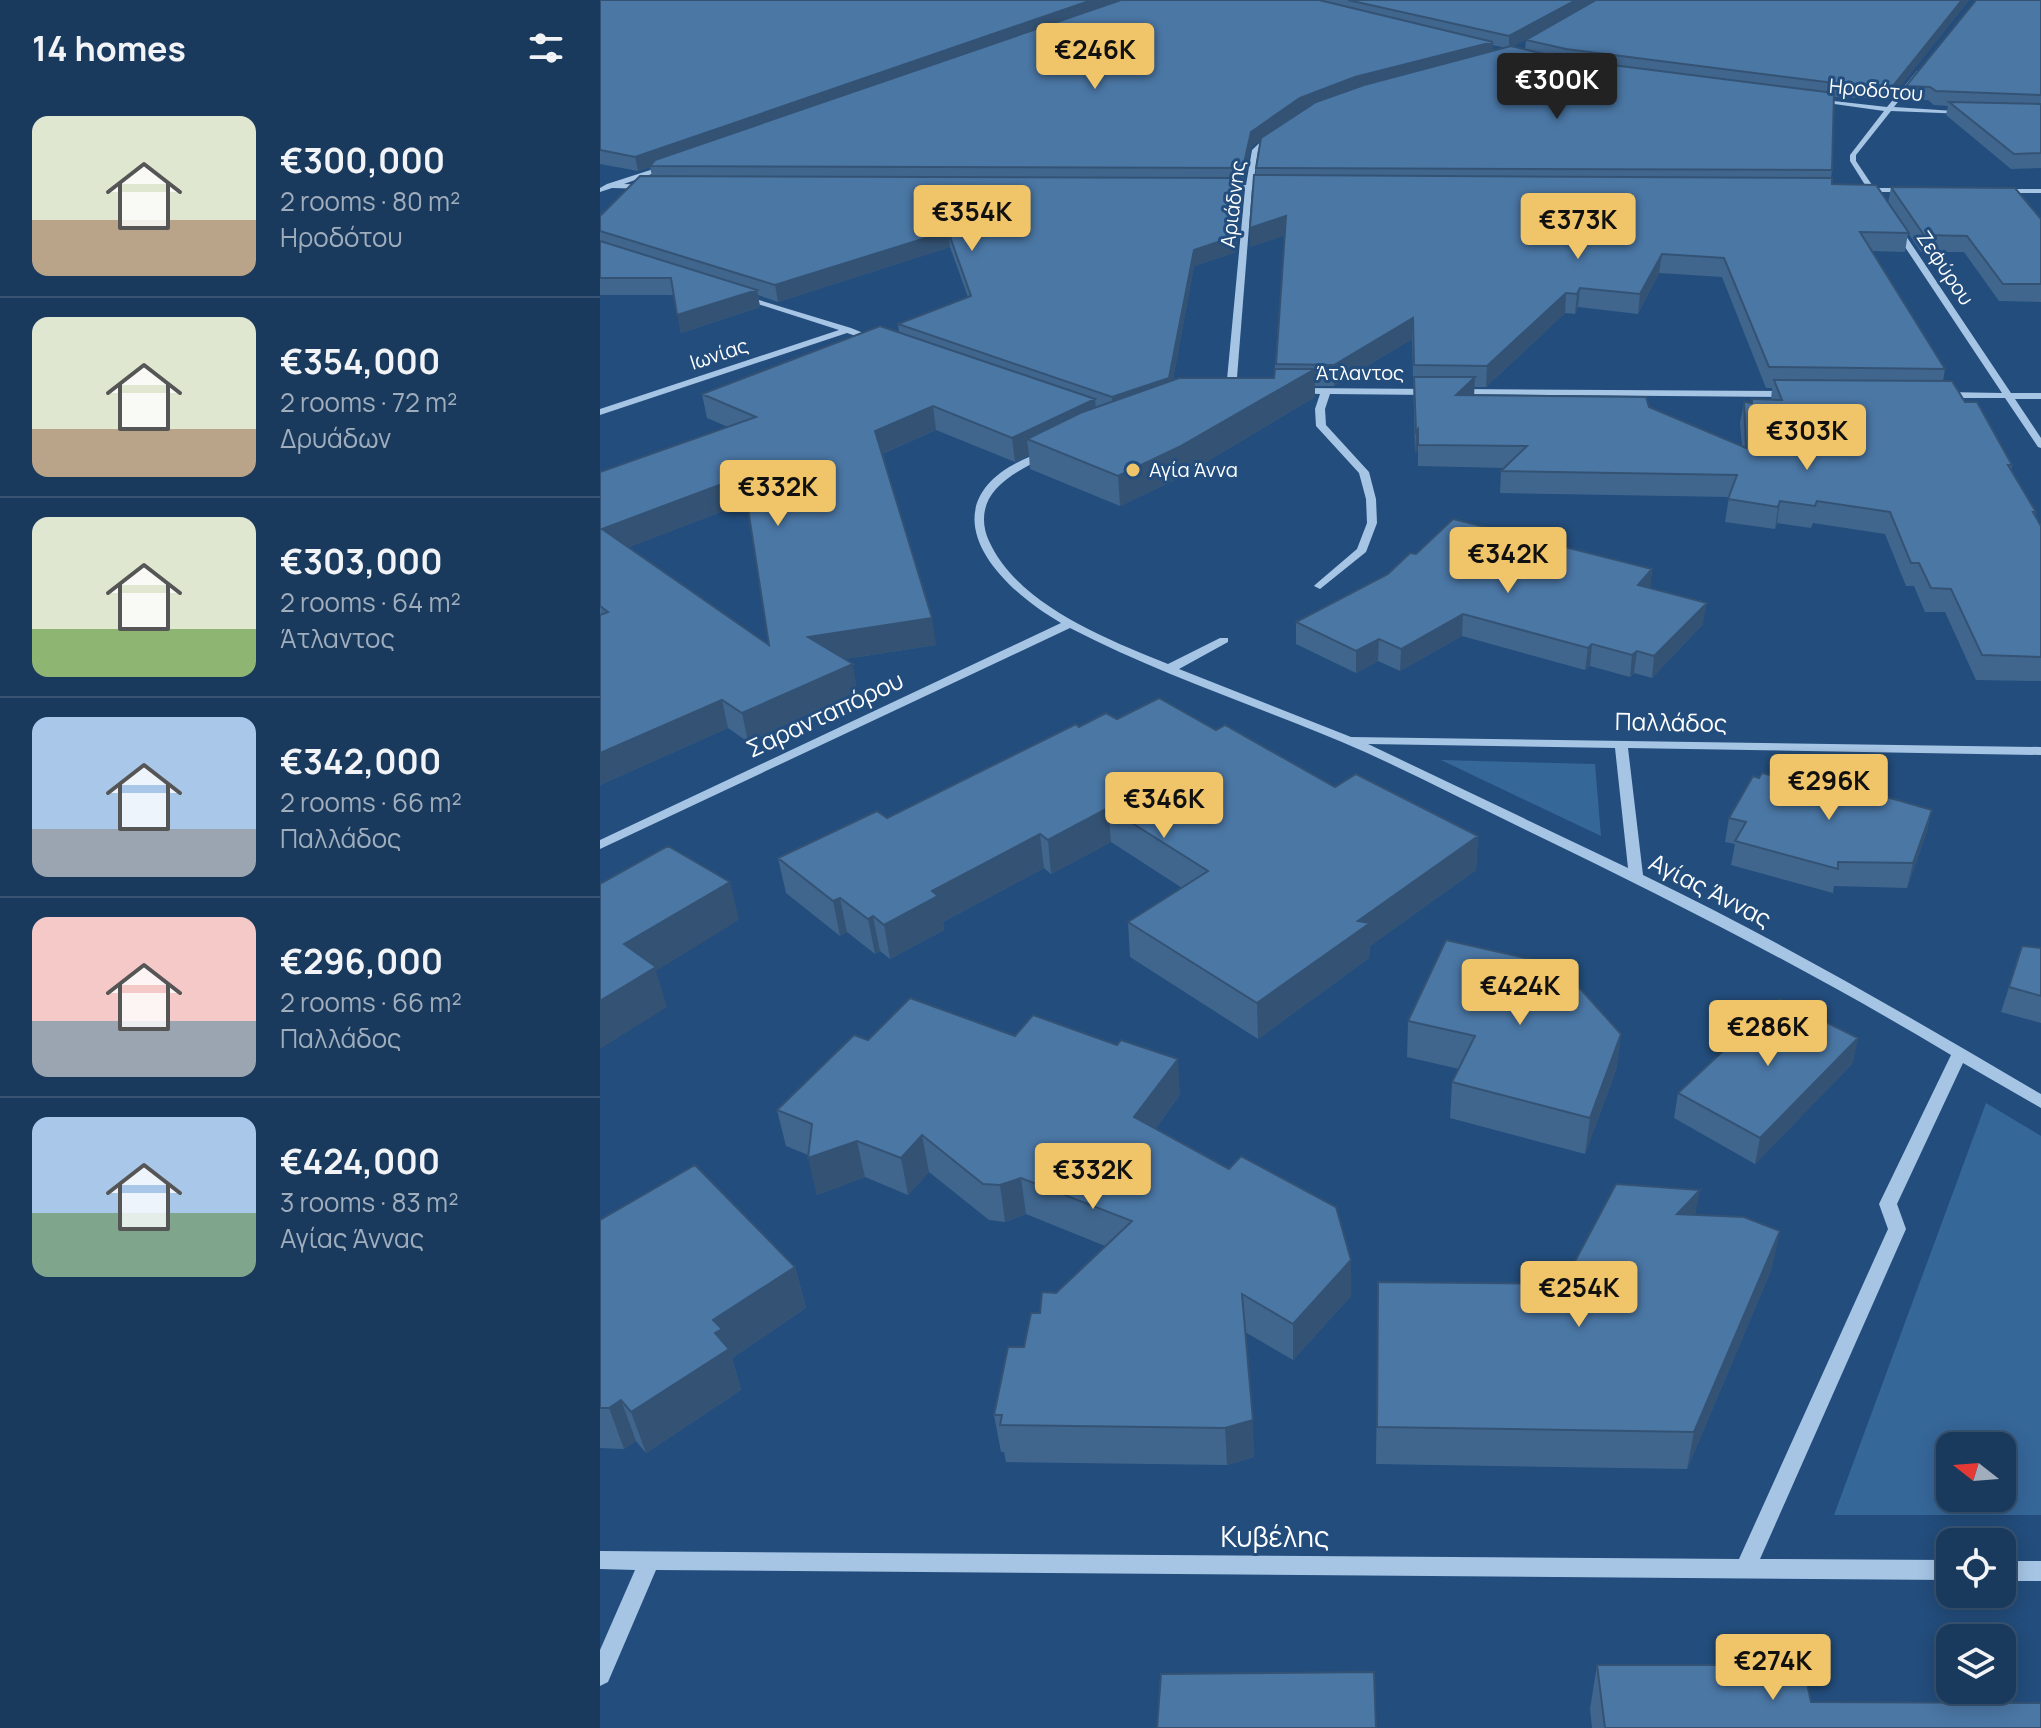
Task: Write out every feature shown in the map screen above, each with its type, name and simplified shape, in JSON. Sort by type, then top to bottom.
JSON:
[{"type":"street","points":[[1880,203],[1853,161],[1853,155],[1927,61]]},
{"type":"street","name":"Ηροδότου","points":[[1811,100],[1888,109],[1979,112]]},
{"type":"street","name":"Αριάδνης","points":[[1247,390],[1226,390],[1249,187],[1255,150],[1282,128]]},
{"type":"street","points":[[600,190],[684,161]]},
{"type":"street","points":[[610,186],[667,187]]},
{"type":"street","points":[[1217,187],[1281,187]]},
{"type":"street","points":[[1855,190],[1917,190]]},
{"type":"street","points":[[1995,191],[2041,191]]},
{"type":"street","name":"Ζεφύρου","points":[[1888,215],[2041,445]]},
{"type":"street","points":[[732,292],[878,340]]},
{"type":"street","name":"Ιωνίας","points":[[600,412],[849,330]]},
{"type":"street","name":"Άτλαντος","points":[[1278,390],[1437,392]]},
{"type":"street","points":[[1320,586],[1362,550],[1372,523],[1371,499],[1364,472],[1321,426],[1320,409],[1326,391]]},
{"type":"street","points":[[1453,392],[1802,394]]},
{"type":"street","points":[[1929,395],[2041,396]]},
{"type":"street","points":[[1050,451],[1025,462],[999,480],[983,498],[976,513],[981,537],[1002,570],[1020,589],[1068,624],[1167,670],[1349,740]]},
{"type":"street","name":"Σαρανταπόρου","points":[[600,845],[1068,624]]},
{"type":"street","points":[[1167,670],[1224,640]]},
{"type":"street","name":"Παλλάδος","points":[[1349,740],[2041,751]]},
{"type":"street","name":"Αγίας Άννας","points":[[1349,740],[1636,877],[1810,966],[2041,1102]]},
{"type":"street","points":[[1621,744],[1636,877]]},
{"type":"street","points":[[1745,1568],[1897,1229],[1888,1204],[1960,1053]]},
{"type":"street","name":"Κυβέλης","points":[[600,1560],[1936,1570]]},
{"type":"street","points":[[600,1675],[649,1561]]},
{"type":"street","points":[[2016,1571],[2041,1571]]},
{"type":"shaded area","points":[[1441,760],[1595,764],[1601,836]]},
{"type":"shaded area","points":[[1986,1103],[2041,1136],[2041,1515],[1834,1515]]},
{"type":"building","points":[[600,0],[1092,0],[635,157],[600,150]]},
{"type":"building","points":[[1121,0],[1319,0],[1493,42],[1355,77],[1300,98],[1251,132],[1243,168],[650,166],[655,160]]},
{"type":"building","points":[[1348,0],[1576,0],[1509,36]]},
{"type":"building","points":[[1596,0],[1962,0],[1893,86],[1842,84],[1566,49],[1526,40]]},
{"type":"building","points":[[1976,0],[2041,0],[2041,95],[1936,91],[1930,87],[1906,86]]},
{"type":"building","points":[[1511,46],[1565,59],[1834,93],[1832,170],[1256,168],[1261,138],[1316,102],[1364,85]]},
{"type":"building","points":[[1949,102],[2041,104],[2041,153],[2014,154]]},
{"type":"building","points":[[1254,175],[1832,178],[1832,184],[1876,185],[1909,233],[1860,232],[1945,369],[1769,367],[1724,258],[1662,254],[1640,294],[1580,288],[1577,294],[1566,293],[1487,366],[1414,365],[1413,318],[1334,365],[1276,364],[1286,216],[1250,228]]},
{"type":"building","points":[[640,176],[1241,178],[1236,236],[1194,250],[1169,378],[1112,397],[898,324],[971,296],[948,231],[775,285],[600,231],[600,216]]},
{"type":"building","points":[[1891,187],[2015,188],[2041,219],[2041,284],[2003,284],[1967,236],[1924,235]]},
{"type":"building","points":[[600,241],[757,290],[677,315],[671,278],[600,278]]},
{"type":"building","points":[[880,326],[1095,399],[1012,438],[933,406],[875,431],[932,618],[808,637],[853,664],[742,713],[722,700],[600,753],[600,615],[608,612],[600,606],[600,472],[756,417],[702,394]],"holes":[[[743,476],[769,645],[602,529]]]},
{"type":"building","points":[[1275,369],[1315,369],[1179,447],[1118,476],[1027,439],[1080,413],[1179,378],[1274,378]]},
{"type":"building","points":[[1414,377],[1475,377],[1456,395],[1646,397],[1649,407],[1746,448],[1744,402],[1752,403],[1752,399],[1782,400],[1774,380],[1952,381],[1965,402],[1977,402],[2041,526],[2041,657],[1982,655],[1951,589],[1931,588],[1919,563],[1911,563],[1890,512],[1817,501],[1815,506],[1780,501],[1778,507],[1728,499],[1737,475],[1501,471],[1527,446],[1418,445]]},
{"type":"building","points":[[1453,519],[1652,569],[1638,585],[1707,603],[1654,656],[1637,651],[1632,655],[1592,644],[1588,648],[1463,614],[1401,649],[1379,639],[1356,651],[1296,622],[1388,574],[1410,553],[1416,554]]},
{"type":"building","points":[[1159,698],[1216,730],[1225,725],[1335,787],[1356,774],[1478,836],[1358,921],[1370,923],[1257,1003],[1128,922],[1208,871],[1108,808],[1048,840],[1040,834],[932,891],[938,896],[884,925],[873,916],[868,919],[840,898],[833,901],[778,858],[877,811],[887,818],[1076,724],[1079,727],[1106,713],[1117,719]]},
{"type":"building","points":[[1762,773],[1815,786],[1820,778],[1932,810],[1913,863],[1838,862],[1838,869],[1735,841],[1746,822],[1729,818],[1753,776],[1759,778]]},
{"type":"building","points":[[668,846],[730,882],[624,944],[656,967],[600,1001],[600,884]]},
{"type":"building","points":[[1446,940],[1578,970],[1574,982],[1621,1034],[1590,1118],[1452,1082],[1475,1036],[1408,1021]]},
{"type":"building","points":[[2022,946],[2041,948],[2041,996],[2009,987]]},
{"type":"building","points":[[910,998],[1015,1036],[1033,1015],[1117,1045],[1121,1040],[1178,1059],[1134,1117],[1229,1169],[1241,1156],[1336,1207],[1351,1260],[1293,1324],[1242,1294],[1253,1420],[1225,1428],[1000,1425],[1002,1415],[994,1415],[1008,1347],[1024,1347],[1031,1313],[1040,1313],[1042,1292],[1056,1293],[1132,1221],[1021,1178],[1000,1185],[983,1184],[922,1135],[901,1158],[857,1141],[808,1158],[812,1124],[777,1110],[854,1035],[868,1040]]},
{"type":"building","points":[[1779,999],[1858,1038],[1760,1138],[1678,1093]]},
{"type":"building","points":[[695,1165],[795,1267],[713,1320],[722,1329],[715,1333],[729,1349],[631,1412],[621,1400],[609,1408],[600,1408],[600,1220]]},
{"type":"building","points":[[1616,1184],[1700,1190],[1677,1214],[1744,1217],[1780,1231],[1694,1432],[1377,1427],[1378,1282],[1563,1284]]},
{"type":"building","points":[[1597,1665],[1803,1665],[1811,1702],[2041,1703],[2041,1728],[1605,1728]]},
{"type":"building","points":[[1374,1672],[1376,1728],[1157,1728],[1161,1674]]},
{"type":"place","name":"Αγία Άννα","points":[[1133,470]]}]
